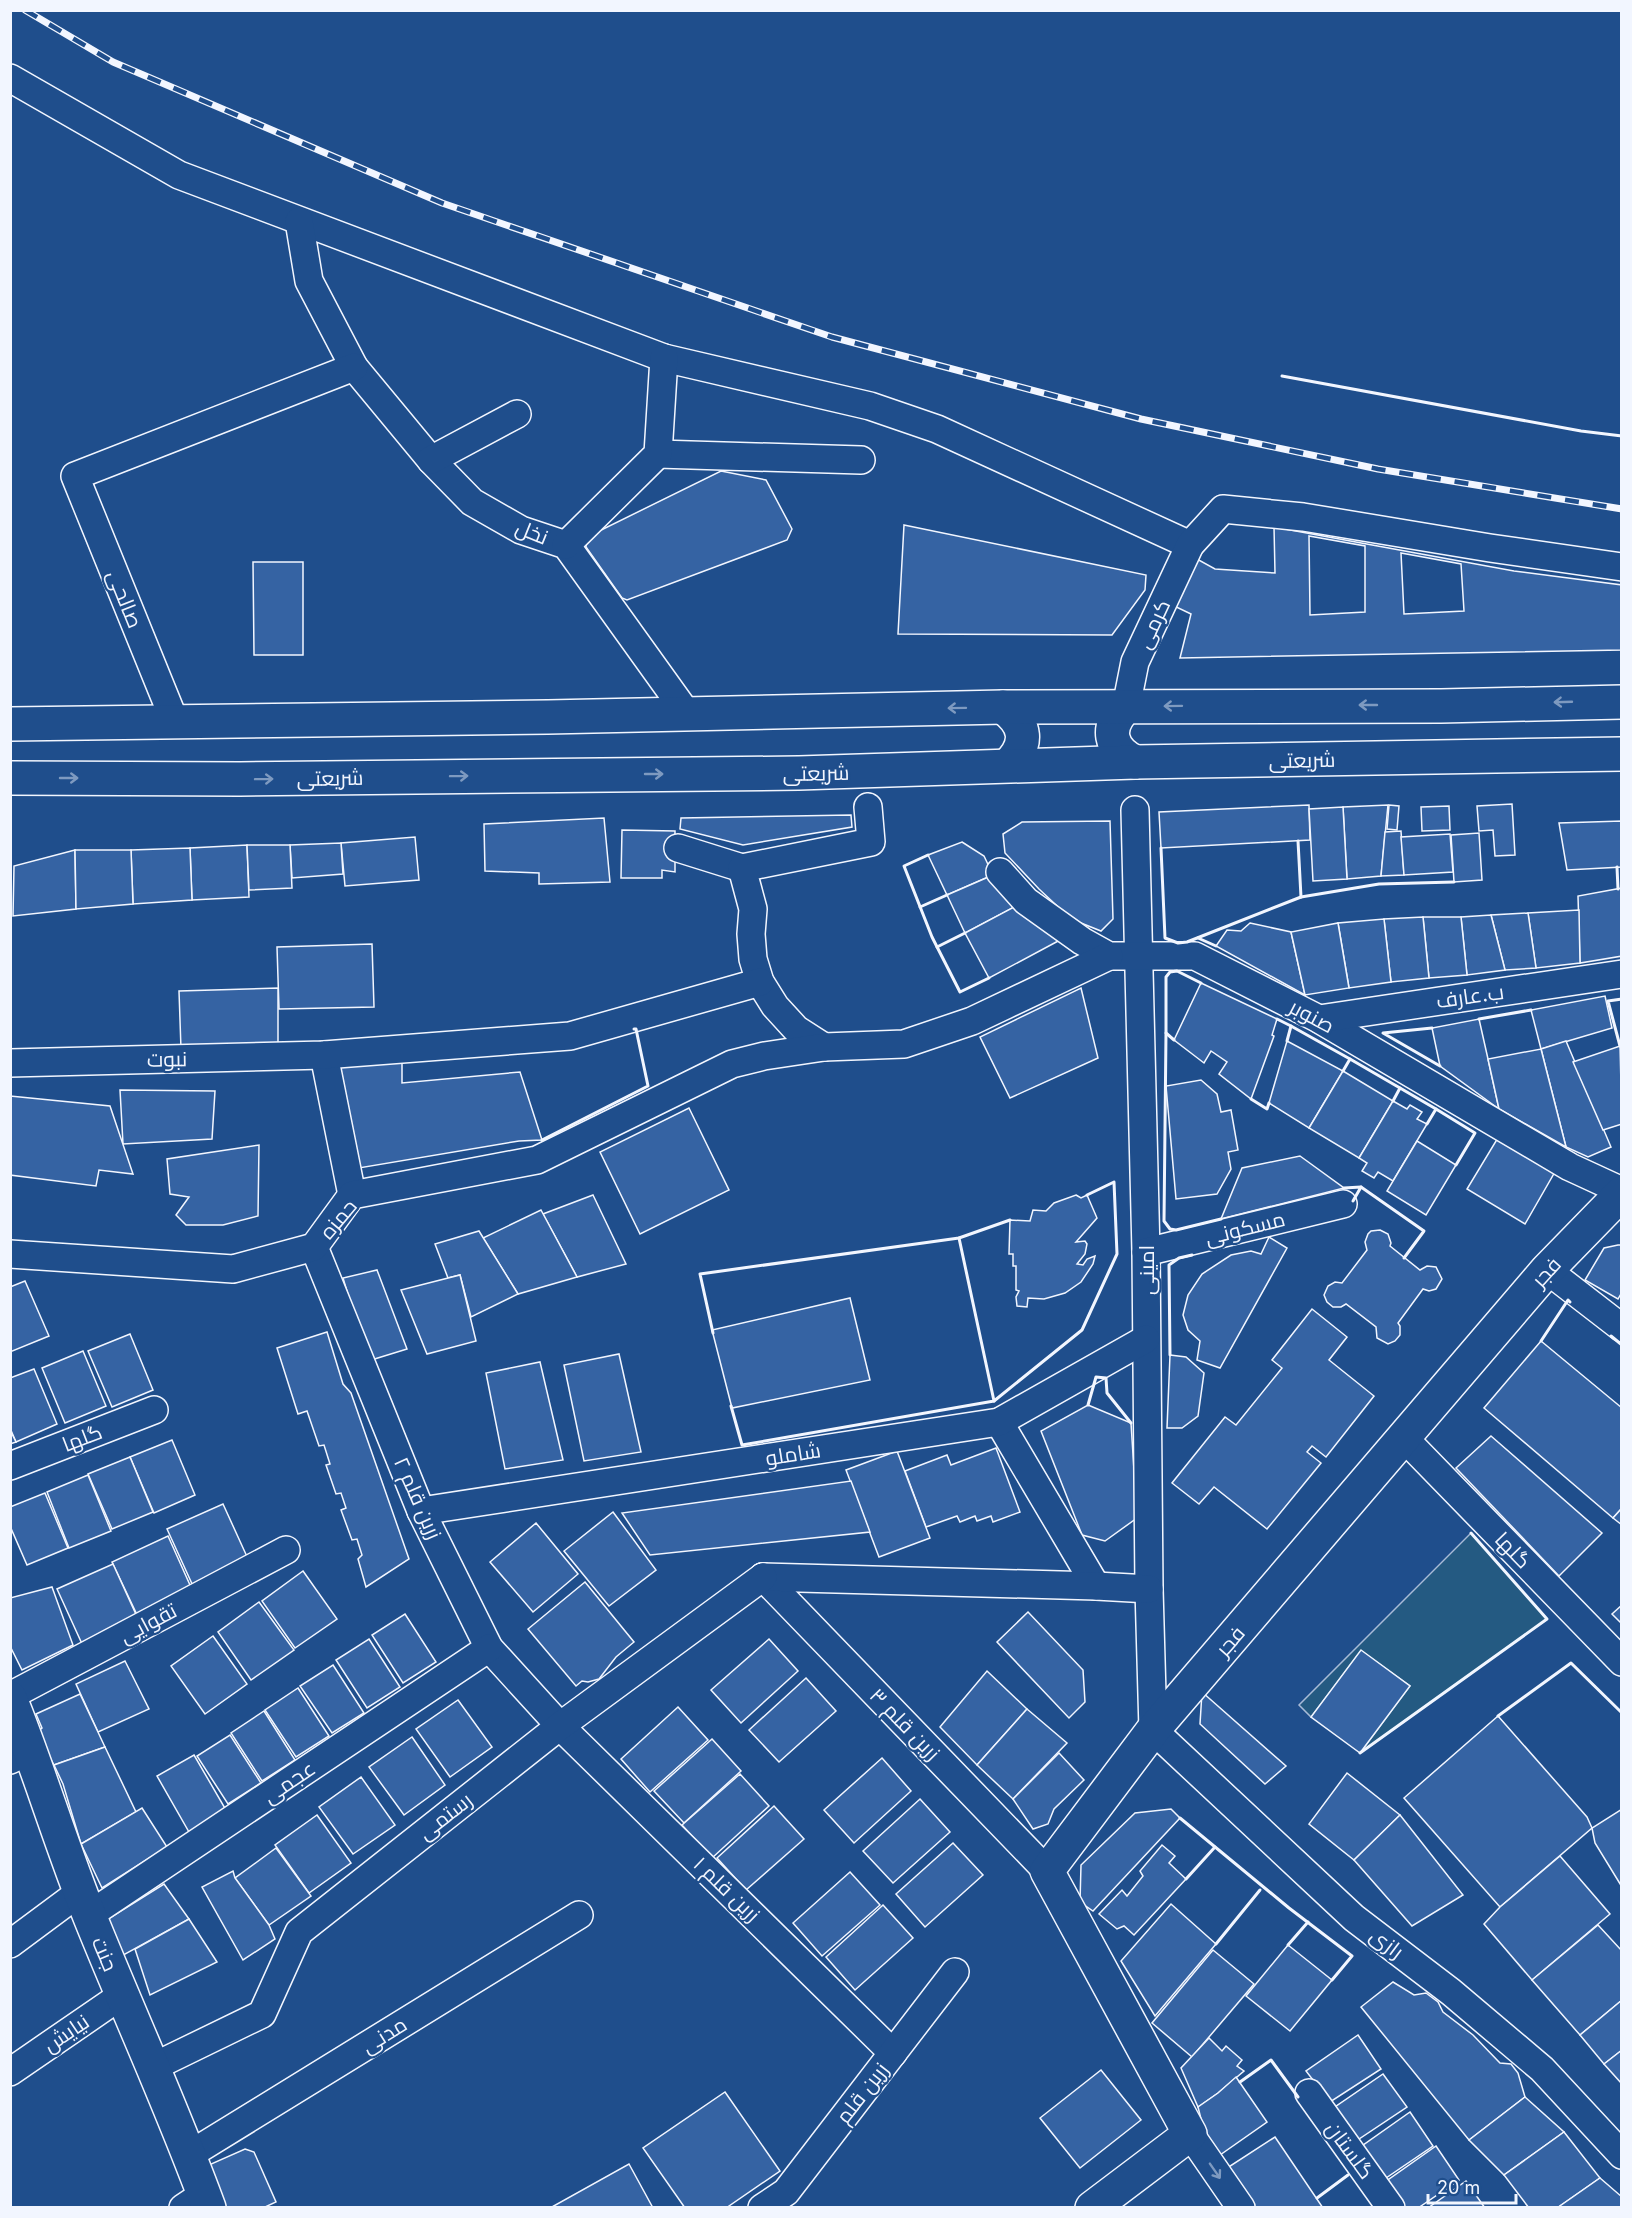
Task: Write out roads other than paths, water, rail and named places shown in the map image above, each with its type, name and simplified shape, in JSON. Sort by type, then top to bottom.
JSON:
[{"type":"main road","points":[[10,724],[688,715],[1003,707],[1442,706],[1622,702]]},
{"type":"main road","points":[[1003,707],[1015,716],[1022,728],[1023,742],[1018,755],[1008,765]]},
{"type":"main road","points":[[1126,707],[1118,715],[1113,726],[1113,738],[1117,750],[1135,762]]},
{"type":"main road","name":"شریعتی","points":[[10,778],[240,779],[799,773],[1135,762],[1622,754]]},
{"type":"main road","name":"فجر","points":[[1047,1871],[1153,1730],[1547,1270],[1622,1192]]},
{"type":"main road","name":"جنت","points":[[10,1697],[21,1755],[189,2155],[198,2203]]},
{"type":"main road","points":[[1047,1871],[1190,2134],[1092,2208]]},
{"type":"street","points":[[10,78],[179,175],[664,358],[882,410],[937,429],[1190,545]]},
{"type":"street","name":"نخل","points":[[299,221],[309,281],[354,368],[431,460],[472,502],[521,530],[566,545],[688,715]]},
{"type":"street","points":[[566,545],[658,454],[664,358]]},
{"type":"street","name":"صالحی","points":[[175,722],[75,476],[354,368]]},
{"type":"street","points":[[431,460],[517,414]]},
{"type":"street","points":[[658,454],[861,460]]},
{"type":"street","name":"کرمی","points":[[1126,707],[1136,662],[1190,545],[1223,509],[1303,517],[1622,567]]},
{"type":"street","points":[[678,848],[742,868],[871,842],[868,807]]},
{"type":"street","name":"امینی","points":[[1134,810],[1146,1252],[1149,1589],[1153,1730]]},
{"type":"street","points":[[742,868],[753,909],[751,934],[753,959],[760,982],[775,1006],[796,1029],[824,1047]]},
{"type":"street","name":"صنوبر","points":[[1000,872],[1026,901],[1082,941],[1109,956],[1195,956],[1319,1019],[1570,1167],[1622,1192]]},
{"type":"street","name":"حمزه","points":[[10,1254],[233,1269],[314,1247],[352,1196],[537,1160],[732,1064],[764,1056],[824,1047],[904,1044],[972,1021],[1109,956]]},
{"type":"street","name":"ب.عارف","points":[[1319,1019],[1622,974]]},
{"type":"street","name":"نبوت","points":[[10,1063],[324,1055],[570,1036],[760,982]]},
{"type":"street","points":[[324,1055],[352,1196]]},
{"type":"street","name":"مسکونی","points":[[1146,1252],[1343,1204]]},
{"type":"street","name":"زرین قلم ۲","points":[[314,1247],[421,1511],[489,1648],[560,1726]]},
{"type":"street","points":[[1547,1270],[1622,1328]]},
{"type":"street","name":"شاملو","points":[[421,1511],[999,1422],[1146,1340]]},
{"type":"street","name":"گلها","points":[[10,1466],[154,1410]]},
{"type":"street","points":[[999,1422],[1096,1586]]},
{"type":"street","name":"گلها","points":[[1404,1438],[1622,1662]]},
{"type":"street","name":"تقوایی","points":[[10,1697],[286,1550]]},
{"type":"street","points":[[763,1577],[1149,1589]]},
{"type":"street","name":"رستمی","points":[[153,2067],[262,2014],[299,1932],[560,1726],[763,1577]]},
{"type":"street","name":"زرین قلم ۳","points":[[763,1577],[1047,1871]]},
{"type":"street","name":"عجمی","points":[[10,1944],[85,1903],[489,1648]]},
{"type":"street","name":"زرین قلم ۱","points":[[560,1726],[893,2053]]},
{"type":"street","name":"رازی","points":[[1153,1730],[1354,1918],[1451,1992],[1542,2069],[1622,2155]]},
{"type":"street","name":"مدنی","points":[[189,2155],[579,1915]]},
{"type":"street","name":"زرین قلم","points":[[762,2208],[786,2192],[956,1972]]},
{"type":"street","name":"نیایش","points":[[10,2072],[122,1995]]},
{"type":"street","name":"گلستان","points":[[1309,2093],[1391,2208]]},
{"type":"street","points":[[1190,2134],[1241,2208]]},
{"type":"railway","points":[[25,10],[113,62],[442,203],[832,337],[1141,419],[1378,469],[1622,509]]}]
